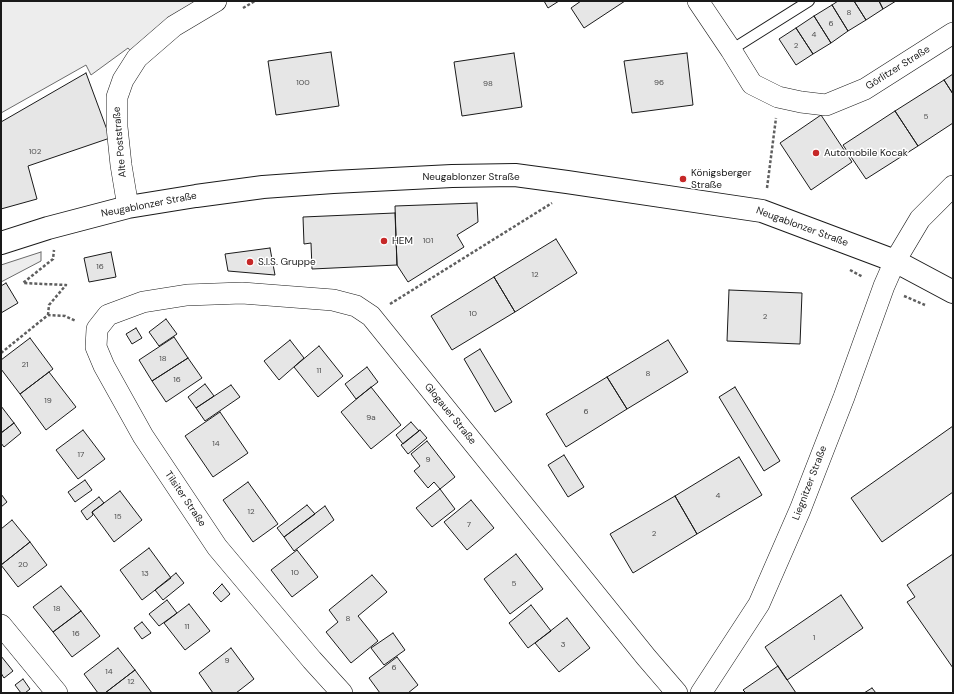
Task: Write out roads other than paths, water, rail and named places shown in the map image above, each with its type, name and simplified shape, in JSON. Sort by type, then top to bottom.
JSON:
[{"type":"street","name":"Alte Poststraße","points":[[128,207],[121,166],[117,126],[117,96],[123,80],[138,58],[174,26],[216,1]]},
{"type":"street","name":"Görlitzer Straße","points":[[698,1],[752,84],[778,97],[801,102],[826,105],[865,89],[953,33]]},
{"type":"street","name":"Neugablonzer Straße","points":[[1,243],[48,228],[128,207],[263,187],[452,176],[515,176],[762,210],[895,261],[953,292]]},
{"type":"street","points":[[895,261],[920,219],[953,186]]},
{"type":"street","name":"Liegnitzer Straße","points":[[701,693],[759,604],[800,510],[844,397],[884,286],[895,261]]},
{"type":"street","name":"Glogauer Straße","points":[[97,329],[108,315],[143,302],[187,295],[242,293],[333,300],[356,306],[371,316],[641,651],[677,693]]},
{"type":"street","name":"Tilsiter Straße","points":[[97,329],[96,347],[104,366],[143,436],[160,462],[218,547],[312,660],[342,693]]},
{"type":"street","points":[[1,625],[56,693]]},
{"type":"lane","points":[[731,50],[809,1]]},
{"type":"place","name":"Automobile Kocak","points":[[816,153]]},
{"type":"place","name":"Königsberger Straße","points":[[683,179]]},
{"type":"place","name":"HEM","points":[[384,241]]},
{"type":"place","name":"S.I.S. Gruppe","points":[[250,262]]}]
